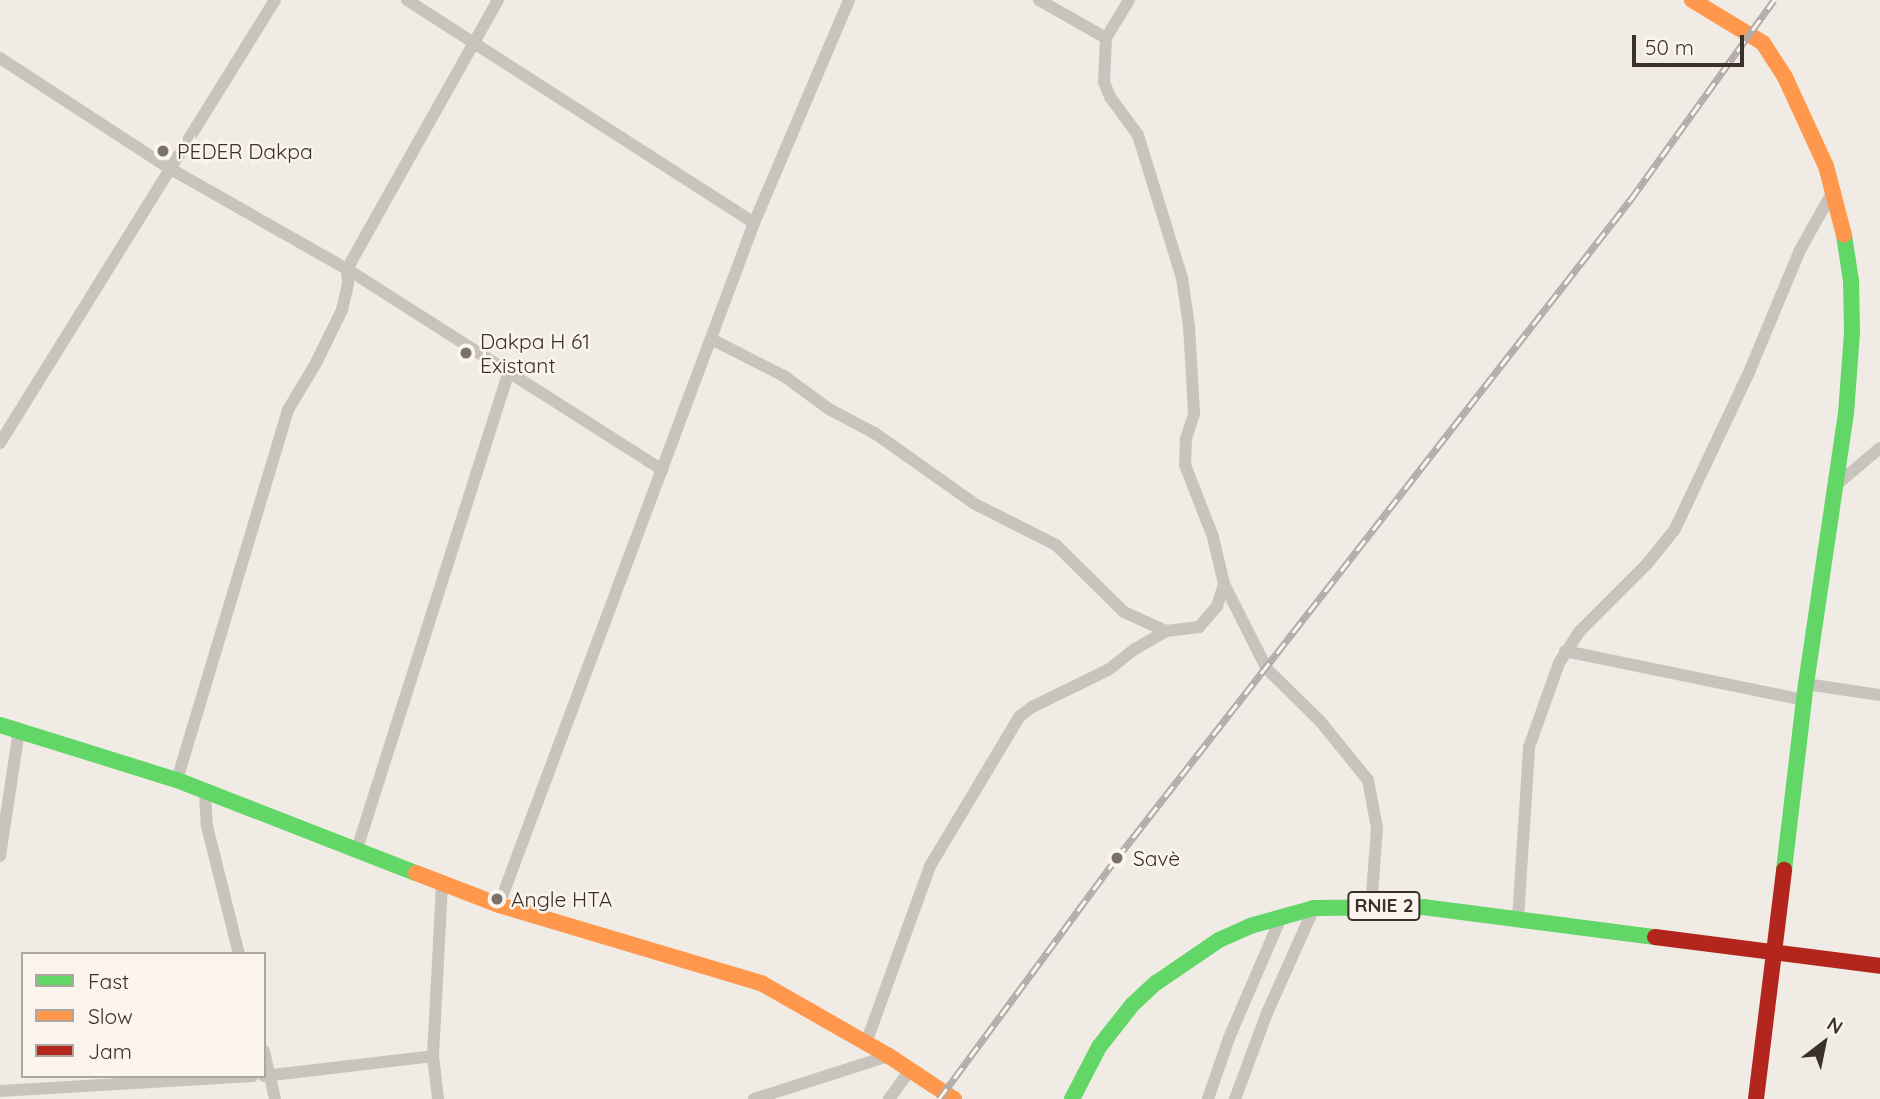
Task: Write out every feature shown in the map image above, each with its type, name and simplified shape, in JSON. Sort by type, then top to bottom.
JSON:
[{"type":"street","points":[[0,443],[275,0]]},
{"type":"street","points":[[407,0],[471,44],[754,223]]},
{"type":"street","points":[[177,780],[288,410],[316,363],[342,310],[348,284],[347,269],[498,0]]},
{"type":"street","points":[[499,905],[754,223],[849,0]]},
{"type":"street","points":[[1039,0],[1106,37]]},
{"type":"street","points":[[1129,0],[1106,37],[1104,82],[1110,97],[1126,114],[1138,135],[1182,278],[1189,326],[1194,414],[1186,439],[1185,465],[1213,537],[1224,584],[1267,669],[1320,721],[1367,780],[1377,828],[1371,907]]},
{"type":"street","points":[[1692,0],[1763,43],[1813,132],[1847,244],[1852,332],[1850,382],[1804,692],[1756,1099]]},
{"type":"street","points":[[0,58],[169,168],[347,269],[662,470]]},
{"type":"street","points":[[1518,919],[1529,747],[1541,709],[1565,651],[1580,631],[1647,564],[1675,529],[1750,370],[1798,252],[1833,191]]},
{"type":"street","points":[[710,339],[784,376],[829,409],[876,434],[975,504],[1056,544],[1124,612],[1166,631]]},
{"type":"street","points":[[356,849],[509,371]]},
{"type":"street","points":[[1836,486],[1880,448]]},
{"type":"street","points":[[866,1043],[930,866],[1019,717],[1032,706],[1108,670],[1135,649],[1166,631],[1199,627],[1217,606],[1224,584]]},
{"type":"street","points":[[1565,651],[1804,692],[1880,695]]},
{"type":"street","points":[[0,725],[177,780],[499,905],[761,983],[889,1056],[954,1099]]},
{"type":"street","points":[[0,856],[19,731]]},
{"type":"street","points":[[205,792],[206,826],[238,952]]},
{"type":"street","points":[[438,1099],[433,1056],[442,884]]},
{"type":"street","name":"RNIE 2","points":[[1072,1099],[1098,1047],[1132,1005],[1156,983],[1219,940],[1314,908],[1398,905],[1880,966]]},
{"type":"street","points":[[1235,1099],[1266,1013],[1314,908]]},
{"type":"street","points":[[1208,1099],[1233,1028],[1281,917]]},
{"type":"street","points":[[275,1099],[267,1075],[433,1056]]},
{"type":"street","points":[[754,1099],[889,1056]]},
{"type":"street","points":[[889,1099],[911,1070]]},
{"type":"street","points":[[0,1091],[219,1078]]},
{"type":"railway","points":[[939,1099],[1117,858],[1631,199],[1774,0]]},
{"type":"traffic: fast","points":[[1784,870],[1806,684],[1846,414],[1852,332],[1851,281],[1844,235]]},
{"type":"traffic: fast","points":[[0,725],[177,780],[416,873]]},
{"type":"traffic: fast","points":[[1072,1099],[1099,1047],[1132,1005],[1156,983],[1219,940],[1250,926],[1314,908],[1423,907],[1655,937]]},
{"type":"traffic: slow","points":[[1692,0],[1763,43],[1785,77],[1826,166],[1844,235]]},
{"type":"traffic: slow","points":[[416,873],[499,905],[761,983],[889,1056],[954,1099]]},
{"type":"traffic: jam","points":[[1756,1099],[1784,870]]},
{"type":"traffic: jam","points":[[1655,937],[1880,966]]},
{"type":"place","name":"PEDER Dakpa","points":[[163,151]]},
{"type":"place","name":"Dakpa H 61 Existant","points":[[466,353]]},
{"type":"place","name":"Savè","points":[[1117,858]]},
{"type":"place","name":"Angle HTA","points":[[497,899]]}]
